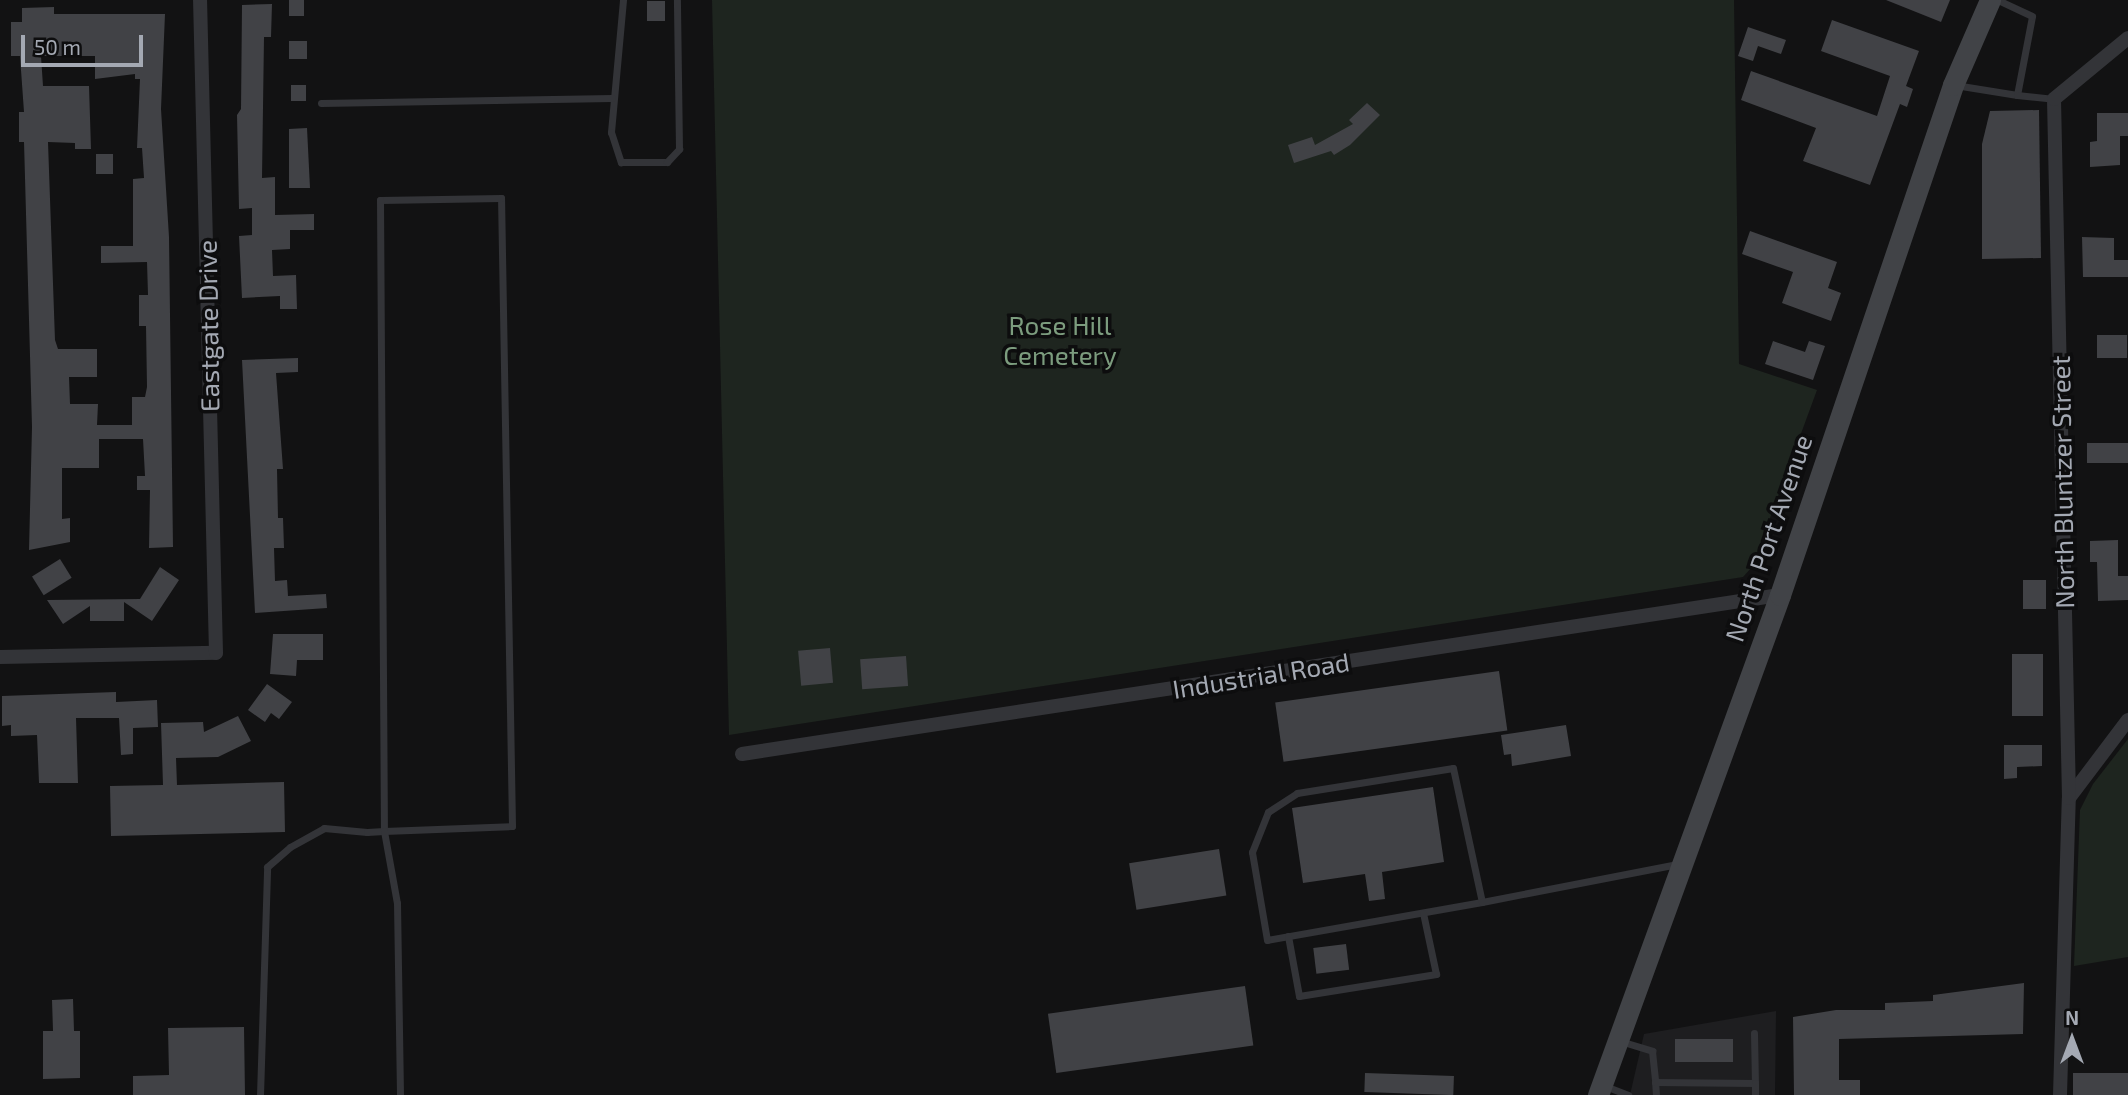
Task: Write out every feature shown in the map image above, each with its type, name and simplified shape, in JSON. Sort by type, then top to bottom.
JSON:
[{"type":"main road","name":"North Port Avenue","points":[[1600,1089],[1780,595],[1954,85],[1990,0]]},
{"type":"street","name":"Eastgate Drive","points":[[0,657],[216,653],[200,0]]},
{"type":"street","points":[[2054,99],[2128,38]]},
{"type":"street","name":"North Bluntzer Street","points":[[2054,99],[2069,798],[2060,1095]]},
{"type":"street","name":"Industrial Road","points":[[742,754],[1780,595]]},
{"type":"street","points":[[0,645],[0,657]]},
{"type":"street","points":[[2069,798],[2128,720]]},
{"type":"lane","points":[[623,0],[612,98],[613,145],[621,162],[674,159],[679,149],[677,0]]},
{"type":"lane","points":[[1998,0],[2032,16],[2017,95]]},
{"type":"lane","points":[[1954,85],[2054,99]]},
{"type":"lane","points":[[321,103],[612,98]]},
{"type":"lane","points":[[260,1095],[267,867],[290,847],[324,828],[384,831],[512,826],[501,198],[380,200],[384,831],[397,903],[400,1095]]},
{"type":"lane","points":[[1482,902],[1453,768],[1297,793],[1268,813],[1252,852],[1267,940],[1423,913],[1482,902],[1681,863]]},
{"type":"lane","points":[[1288,936],[1299,996],[1436,974],[1423,913]]},
{"type":"lane","points":[[1754,1033],[1755,1095]]},
{"type":"lane","points":[[1616,1040],[1652,1051],[1656,1095]]},
{"type":"lane","points":[[1656,1082],[1691,1086],[1755,1083]]},
{"type":"lane","points":[[1600,1089],[1628,1095]]},
{"type":"shaded area","points":[[1776,1011],[1775,1095],[1630,1095],[1644,1034]]},
{"type":"green space","name":"Rose Hill Cemetery","points":[[712,0],[1734,0],[1739,364],[1817,390],[1752,567],[1743,577],[729,735]]},
{"type":"green space","points":[[2128,739],[2128,957],[2074,966],[2080,810],[2093,784]]},
{"type":"building","points":[[289,0],[304,0],[304,16],[289,16]]},
{"type":"building","points":[[1886,0],[1950,0],[1941,22]]},
{"type":"building","points":[[647,1],[665,1],[665,21],[647,21]]},
{"type":"building","points":[[272,4],[271,37],[264,37],[262,178],[275,177],[275,215],[314,214],[314,230],[290,230],[290,249],[272,250],[273,276],[296,275],[297,309],[280,309],[280,296],[242,298],[239,236],[252,235],[252,208],[239,209],[237,115],[241,109],[242,5]]},
{"type":"building","points":[[54,7],[54,14],[165,14],[161,109],[169,237],[173,547],[149,548],[150,490],[137,490],[137,476],[145,476],[143,439],[99,439],[99,468],[62,468],[62,519],[70,518],[70,542],[29,550],[32,427],[24,142],[19,142],[19,112],[24,112],[20,56],[11,56],[11,22],[22,22],[22,8]],"holes":[[[41,56],[95,56],[95,79],[135,74],[135,79],[140,79],[137,148],[142,148],[144,178],[133,179],[133,246],[101,246],[101,263],[147,262],[148,295],[139,295],[139,326],[146,326],[147,387],[145,397],[132,397],[132,425],[97,425],[98,404],[70,404],[69,377],[97,377],[97,349],[58,349],[55,340],[48,142],[75,143],[75,149],[91,149],[89,86],[43,86]]]},
{"type":"building","points":[[1832,20],[1919,51],[1906,86],[1913,89],[1907,107],[1900,104],[1870,185],[1803,161],[1816,128],[1741,100],[1751,71],[1877,116],[1890,76],[1821,51]]},
{"type":"building","points":[[1748,27],[1786,40],[1781,54],[1758,46],[1753,61],[1738,56]]},
{"type":"building","points":[[289,41],[307,41],[307,59],[289,59]]},
{"type":"building","points":[[291,85],[306,85],[306,101],[291,101]]},
{"type":"building","points":[[1367,103],[1380,115],[1350,145],[1334,155],[1331,151],[1294,163],[1288,145],[1312,137],[1315,145],[1353,124],[1349,120]]},
{"type":"building","points":[[2039,110],[2041,258],[1982,259],[1982,144],[1990,111]]},
{"type":"building","points":[[2097,113],[2128,113],[2128,136],[2120,136],[2120,165],[2090,167],[2090,142],[2097,141]]},
{"type":"building","points":[[307,128],[310,188],[289,188],[289,129]]},
{"type":"building","points":[[96,154],[113,154],[113,174],[96,174]]},
{"type":"building","points":[[1750,231],[1837,262],[1828,288],[1841,293],[1831,321],[1782,303],[1793,272],[1742,254]]},
{"type":"building","points":[[2082,237],[2114,238],[2114,260],[2128,260],[2128,277],[2083,277]]},
{"type":"building","points":[[2097,335],[2127,335],[2127,358],[2097,358]]},
{"type":"building","points":[[1773,341],[1805,352],[1809,341],[1825,346],[1813,380],[1765,364]]},
{"type":"building","points":[[298,358],[298,372],[276,373],[283,469],[277,469],[278,518],[283,518],[284,548],[274,548],[275,581],[287,580],[288,596],[326,594],[327,608],[255,613],[242,360]]},
{"type":"building","points":[[2087,443],[2128,443],[2128,463],[2087,463]]},
{"type":"building","points":[[2118,540],[2118,576],[2128,576],[2128,600],[2098,601],[2097,562],[2090,562],[2090,541]]},
{"type":"building","points":[[60,559],[72,578],[44,595],[32,576]]},
{"type":"building","points":[[160,567],[179,580],[152,621],[124,602],[124,621],[90,621],[90,606],[63,624],[47,600],[140,599]]},
{"type":"building","points":[[2023,580],[2046,580],[2046,609],[2023,609]]},
{"type":"building","points":[[273,634],[323,634],[323,660],[297,660],[296,676],[270,674]]},
{"type":"building","points":[[830,648],[833,683],[801,686],[798,651]]},
{"type":"building","points":[[2012,654],[2043,654],[2043,716],[2012,716]]},
{"type":"building","points":[[906,656],[908,686],[862,689],[860,659]]},
{"type":"building","points":[[1499,671],[1507,730],[1284,762],[1275,702]]},
{"type":"building","points":[[267,684],[292,702],[279,719],[271,713],[265,722],[248,710]]},
{"type":"building","points":[[116,692],[116,702],[157,700],[158,727],[133,728],[133,754],[121,755],[119,718],[76,718],[78,783],[39,783],[37,735],[11,736],[11,725],[2,726],[2,696]]},
{"type":"building","points":[[238,716],[251,741],[218,757],[176,758],[177,785],[284,782],[285,832],[111,836],[110,786],[163,785],[161,723],[203,722],[204,732]]},
{"type":"building","points":[[1566,725],[1571,756],[1512,766],[1511,754],[1504,755],[1501,735]]},
{"type":"building","points":[[2004,745],[2042,745],[2042,766],[2017,767],[2017,778],[2004,779]]},
{"type":"building","points":[[1433,787],[1444,862],[1382,872],[1385,899],[1369,901],[1365,874],[1303,883],[1292,808]]},
{"type":"building","points":[[1219,849],[1226,895],[1136,910],[1129,863]]},
{"type":"building","points":[[1346,944],[1349,970],[1316,974],[1313,948]]},
{"type":"building","points":[[2024,983],[2023,1034],[1839,1039],[1839,1080],[1860,1080],[1860,1095],[1794,1095],[1793,1017],[1836,1010],[1885,1010],[1885,1003],[1933,1001],[1933,995]]},
{"type":"building","points":[[1245,986],[1253,1045],[1056,1073],[1048,1014]]},
{"type":"building","points":[[73,999],[74,1031],[80,1031],[80,1078],[43,1079],[43,1031],[53,1031],[52,1000]]},
{"type":"building","points":[[244,1027],[245,1095],[133,1095],[133,1076],[169,1075],[168,1028]]},
{"type":"building","points":[[1675,1039],[1733,1039],[1733,1062],[1675,1062]]},
{"type":"building","points":[[1365,1073],[1454,1076],[1453,1095],[1364,1092]]},
{"type":"building","points":[[2073,1073],[2128,1073],[2128,1095],[2073,1095]]}]
